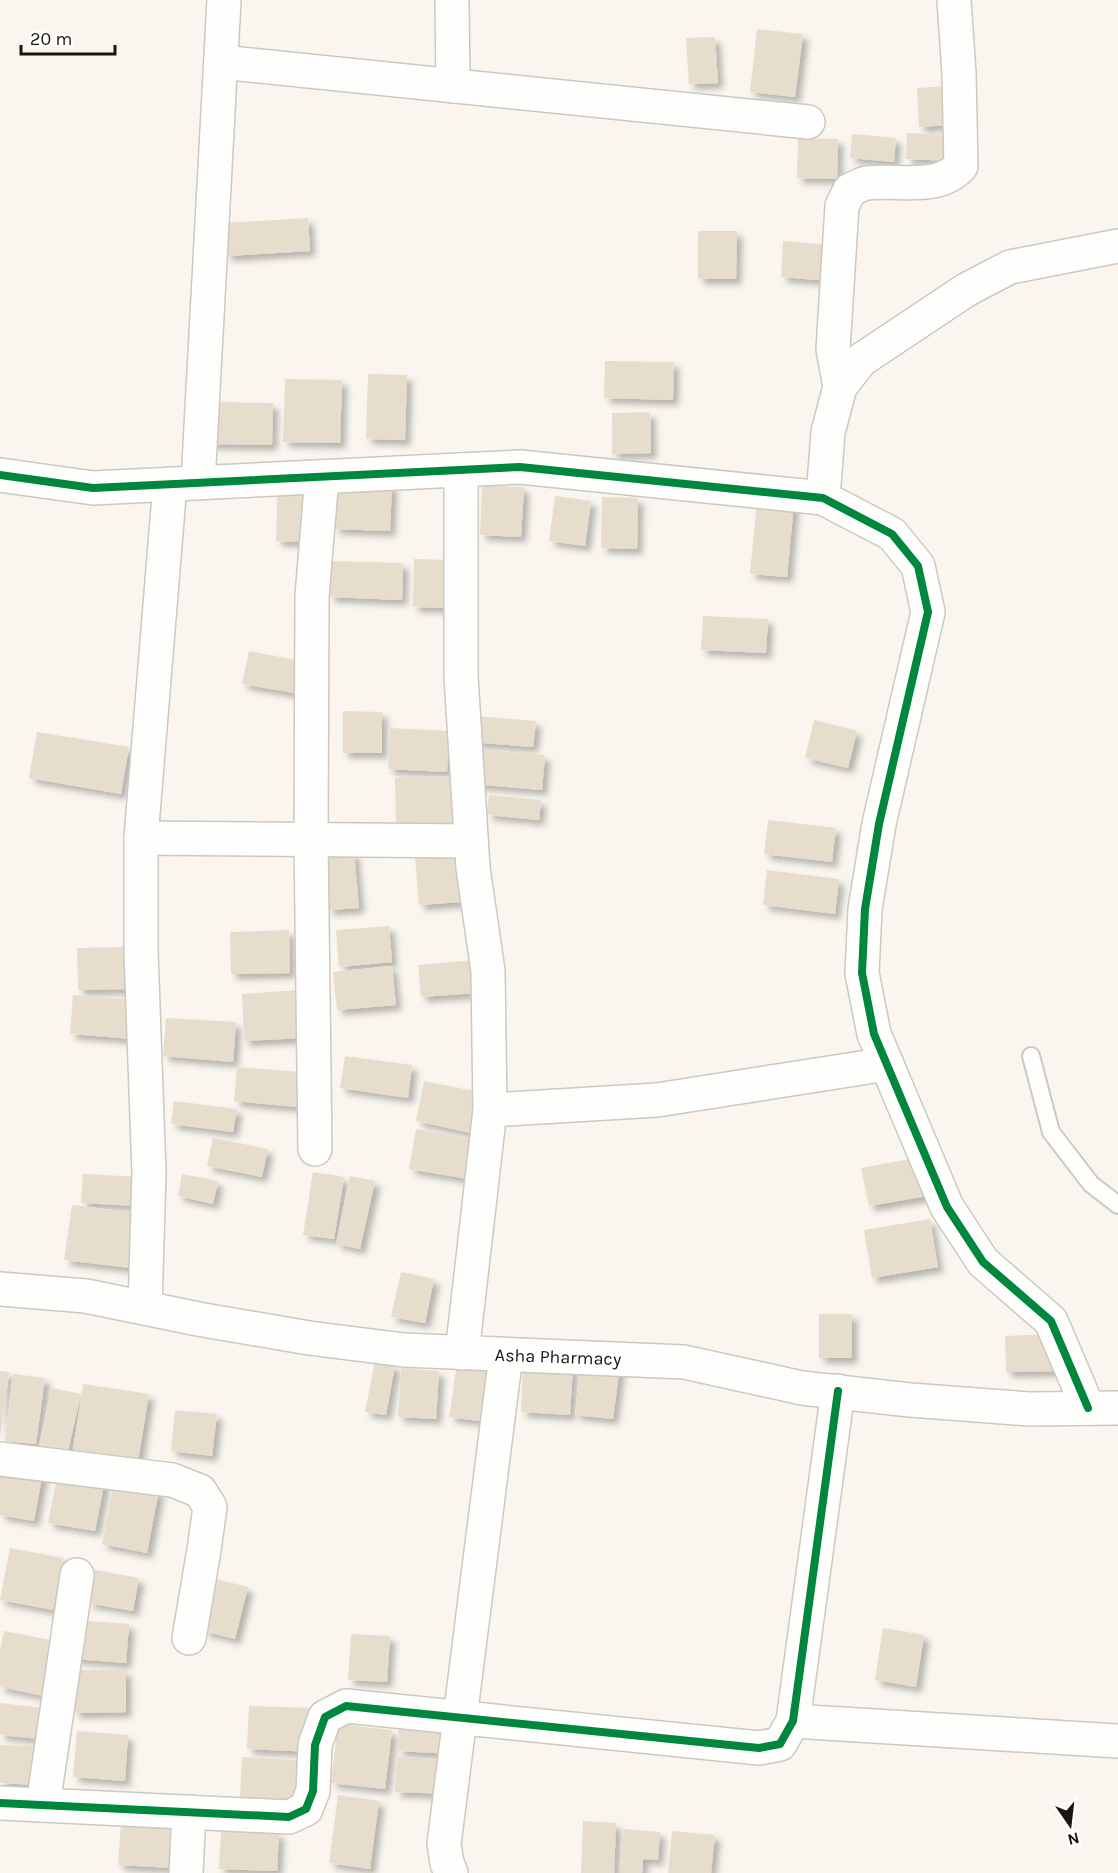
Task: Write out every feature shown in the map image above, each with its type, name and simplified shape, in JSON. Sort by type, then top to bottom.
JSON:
[{"type":"street","points":[[146,1308],[148,1173],[141,951],[141,838],[184,484],[221,62],[224,0]]},
{"type":"street","points":[[452,0],[453,86]]},
{"type":"street","points":[[840,387],[834,349],[842,206],[850,190],[866,183],[935,181],[952,176],[961,166],[959,73],[954,0]]},
{"type":"street","points":[[221,62],[808,122]]},
{"type":"street","points":[[823,498],[828,432],[840,387],[861,360],[966,290],[1010,267],[1118,246]]},
{"type":"street","points":[[0,475],[93,488],[520,467],[823,498],[892,534],[918,566],[928,612],[879,824],[865,909],[862,973],[874,1034],[947,1207],[983,1262],[1051,1321],[1103,1408]]},
{"type":"street","points":[[461,471],[461,676],[473,868],[488,971],[490,1110],[462,1353]]},
{"type":"street","points":[[315,1149],[311,840],[312,596],[322,477]]},
{"type":"street","points":[[141,838],[471,841]]},
{"type":"street","points":[[490,1110],[657,1100],[887,1064]]},
{"type":"street","name":"Asha Pharmacy","points":[[0,1289],[86,1296],[309,1338],[404,1350],[684,1362],[802,1388],[910,1400],[1029,1409],[1103,1408]]},
{"type":"street","points":[[451,1873],[444,1844],[506,1355]]},
{"type":"street","points":[[0,1803],[290,1817],[306,1809],[313,1791],[315,1745],[325,1717],[346,1706],[759,1748],[780,1744],[793,1721],[838,1391]]},
{"type":"street","points":[[0,1459],[172,1480],[200,1491],[210,1507],[189,1638]]},
{"type":"street","points":[[43,1805],[77,1575]]},
{"type":"street","points":[[793,1721],[1118,1741]]},
{"type":"street","points":[[186,1873],[189,1812]]},
{"type":"lane","points":[[1031,1056],[1051,1132],[1091,1184],[1118,1205]]},
{"type":"building","points":[[757,29],[803,34],[795,97],[750,92]]},
{"type":"building","points":[[715,37],[718,83],[689,84],[686,38]]},
{"type":"building","points":[[948,86],[950,125],[919,127],[917,88]]},
{"type":"building","points":[[907,133],[953,135],[953,161],[906,159]]},
{"type":"building","points":[[852,134],[896,138],[894,162],[850,158]]},
{"type":"building","points":[[798,138],[838,139],[837,179],[797,178]]},
{"type":"building","points":[[308,218],[310,251],[226,256],[224,223]]},
{"type":"building","points":[[698,231],[737,231],[736,279],[698,279]]},
{"type":"building","points":[[783,241],[833,245],[830,281],[781,277]]},
{"type":"building","points":[[605,361],[674,362],[673,400],[604,398]]},
{"type":"building","points":[[368,374],[407,375],[405,440],[366,439]]},
{"type":"building","points":[[285,379],[342,380],[340,443],[283,442]]},
{"type":"building","points":[[210,402],[273,403],[272,445],[209,444]]},
{"type":"building","points":[[650,412],[651,453],[612,454],[612,413]]},
{"type":"building","points":[[278,479],[315,480],[313,542],[276,541]]},
{"type":"building","points":[[336,483],[392,484],[390,531],[334,529]]},
{"type":"building","points":[[482,485],[524,487],[521,537],[480,535]]},
{"type":"building","points":[[555,496],[591,501],[585,546],[549,541]]},
{"type":"building","points":[[602,497],[638,498],[637,549],[601,548]]},
{"type":"building","points":[[757,500],[794,503],[787,577],[750,574]]},
{"type":"building","points":[[414,559],[456,560],[455,608],[413,607]]},
{"type":"building","points":[[329,561],[403,563],[402,600],[329,597]]},
{"type":"building","points":[[703,616],[768,619],[766,653],[701,650]]},
{"type":"building","points":[[249,651],[311,663],[305,695],[242,684]]},
{"type":"building","points":[[343,711],[382,712],[382,753],[343,753]]},
{"type":"building","points":[[473,716],[536,721],[533,747],[471,742]]},
{"type":"building","points":[[814,720],[857,731],[848,768],[805,758]]},
{"type":"building","points":[[390,728],[449,731],[447,772],[388,769]]},
{"type":"building","points":[[37,732],[129,747],[121,794],[29,778]]},
{"type":"building","points":[[475,749],[545,755],[542,790],[473,784]]},
{"type":"building","points":[[456,776],[457,823],[396,825],[395,778]]},
{"type":"building","points":[[489,795],[541,800],[539,820],[487,815]]},
{"type":"building","points":[[768,820],[836,828],[832,862],[764,854]]},
{"type":"building","points":[[354,852],[359,908],[328,910],[323,855]]},
{"type":"building","points":[[457,852],[461,902],[419,905],[415,856]]},
{"type":"building","points":[[767,870],[839,879],[835,914],[763,905]]},
{"type":"building","points":[[389,926],[392,962],[339,967],[336,930]]},
{"type":"building","points":[[289,930],[290,973],[231,974],[230,932]]},
{"type":"building","points":[[128,947],[129,989],[78,990],[77,948]]},
{"type":"building","points":[[474,960],[477,993],[421,997],[418,965]]},
{"type":"building","points":[[392,966],[396,1005],[337,1010],[333,972]]},
{"type":"building","points":[[299,990],[302,1038],[244,1041],[242,994]]},
{"type":"building","points":[[73,995],[136,1000],[133,1039],[70,1034]]},
{"type":"building","points":[[166,1018],[236,1022],[233,1062],[163,1056]]},
{"type":"building","points":[[345,1056],[412,1065],[408,1098],[340,1088]]},
{"type":"building","points":[[237,1067],[311,1073],[308,1108],[234,1101]]},
{"type":"building","points":[[424,1081],[479,1092],[471,1133],[416,1121]]},
{"type":"building","points":[[174,1101],[237,1109],[233,1132],[171,1124]]},
{"type":"building","points":[[416,1129],[475,1140],[468,1179],[409,1169]]},
{"type":"building","points":[[213,1138],[268,1149],[262,1177],[207,1166]]},
{"type":"building","points":[[926,1156],[933,1195],[869,1206],[861,1168]]},
{"type":"building","points":[[313,1172],[344,1177],[334,1239],[303,1235]]},
{"type":"building","points":[[83,1174],[139,1177],[137,1206],[81,1203]]},
{"type":"building","points":[[182,1174],[218,1181],[213,1204],[178,1196]]},
{"type":"building","points":[[350,1176],[375,1181],[360,1249],[336,1244]]},
{"type":"building","points":[[72,1205],[137,1213],[130,1268],[64,1260]]},
{"type":"building","points":[[930,1219],[938,1267],[872,1278],[864,1230]]},
{"type":"building","points":[[401,1272],[434,1279],[425,1323],[391,1317]]},
{"type":"building","points":[[819,1314],[852,1314],[852,1358],[819,1358]]},
{"type":"building","points":[[1055,1334],[1057,1371],[1006,1372],[1005,1336]]},
{"type":"building","points":[[458,1357],[495,1362],[487,1422],[449,1417]]},
{"type":"building","points":[[375,1361],[395,1365],[386,1415],[365,1412]]},
{"type":"building","points":[[581,1361],[620,1366],[613,1419],[575,1415]]},
{"type":"building","points":[[523,1362],[573,1365],[570,1415],[521,1412]]},
{"type":"building","points":[[401,1368],[439,1371],[436,1419],[398,1417]]},
{"type":"building","points":[[0,1371],[9,1372],[1,1433],[0,1433]]},
{"type":"building","points":[[13,1374],[45,1378],[36,1444],[5,1441]]},
{"type":"building","points":[[83,1384],[149,1394],[138,1461],[73,1451]]},
{"type":"building","points":[[52,1388],[81,1394],[68,1451],[39,1445]]},
{"type":"building","points":[[175,1410],[217,1414],[212,1456],[171,1451]]},
{"type":"building","points":[[0,1465],[43,1472],[34,1521],[0,1515]]},
{"type":"building","points":[[58,1471],[105,1480],[95,1531],[48,1523]]},
{"type":"building","points":[[114,1481],[159,1490],[147,1553],[102,1544]]},
{"type":"building","points":[[10,1548],[63,1558],[53,1610],[0,1600]]},
{"type":"building","points":[[95,1570],[139,1578],[133,1611],[88,1603]]},
{"type":"building","points":[[216,1579],[248,1587],[235,1639],[203,1631]]},
{"type":"building","points":[[77,1620],[129,1624],[126,1663],[74,1659]]},
{"type":"building","points":[[883,1628],[924,1635],[916,1687],[875,1680]]},
{"type":"building","points":[[4,1631],[60,1642],[49,1697],[0,1687],[0,1651]]},
{"type":"building","points":[[351,1634],[390,1636],[387,1682],[348,1680]]},
{"type":"building","points":[[74,1670],[126,1670],[126,1712],[74,1713]]},
{"type":"building","points":[[0,1703],[44,1708],[40,1739],[0,1735]]},
{"type":"building","points":[[249,1706],[316,1708],[314,1752],[247,1749]]},
{"type":"building","points":[[399,1722],[454,1725],[453,1754],[398,1751]]},
{"type":"building","points":[[338,1724],[392,1730],[385,1789],[331,1783]]},
{"type":"building","points":[[77,1731],[128,1735],[125,1781],[73,1777]]},
{"type":"building","points":[[0,1745],[37,1746],[36,1785],[0,1783]]},
{"type":"building","points":[[242,1757],[309,1761],[306,1801],[240,1797]]},
{"type":"building","points":[[397,1757],[451,1760],[449,1794],[395,1792]]},
{"type":"building","points":[[338,1795],[379,1801],[370,1869],[329,1863]]},
{"type":"building","points":[[583,1821],[616,1823],[614,1873],[581,1873]]},
{"type":"building","points":[[121,1823],[175,1826],[173,1868],[118,1865]]},
{"type":"building","points":[[623,1829],[660,1832],[658,1860],[643,1859],[642,1873],[620,1873]]},
{"type":"building","points":[[221,1830],[279,1833],[277,1871],[219,1869]]},
{"type":"building","points":[[672,1831],[715,1835],[711,1873],[668,1873]]},
{"type":"cycle path","points":[[0,475],[93,488],[520,467],[823,498],[892,534],[918,566],[928,612],[879,824],[865,909],[862,973],[874,1034],[947,1207],[983,1262],[1051,1321],[1088,1408]]},
{"type":"cycle path","points":[[0,1803],[289,1817],[306,1809],[313,1791],[315,1745],[325,1717],[346,1706],[759,1748],[780,1744],[793,1721],[838,1391]]}]
